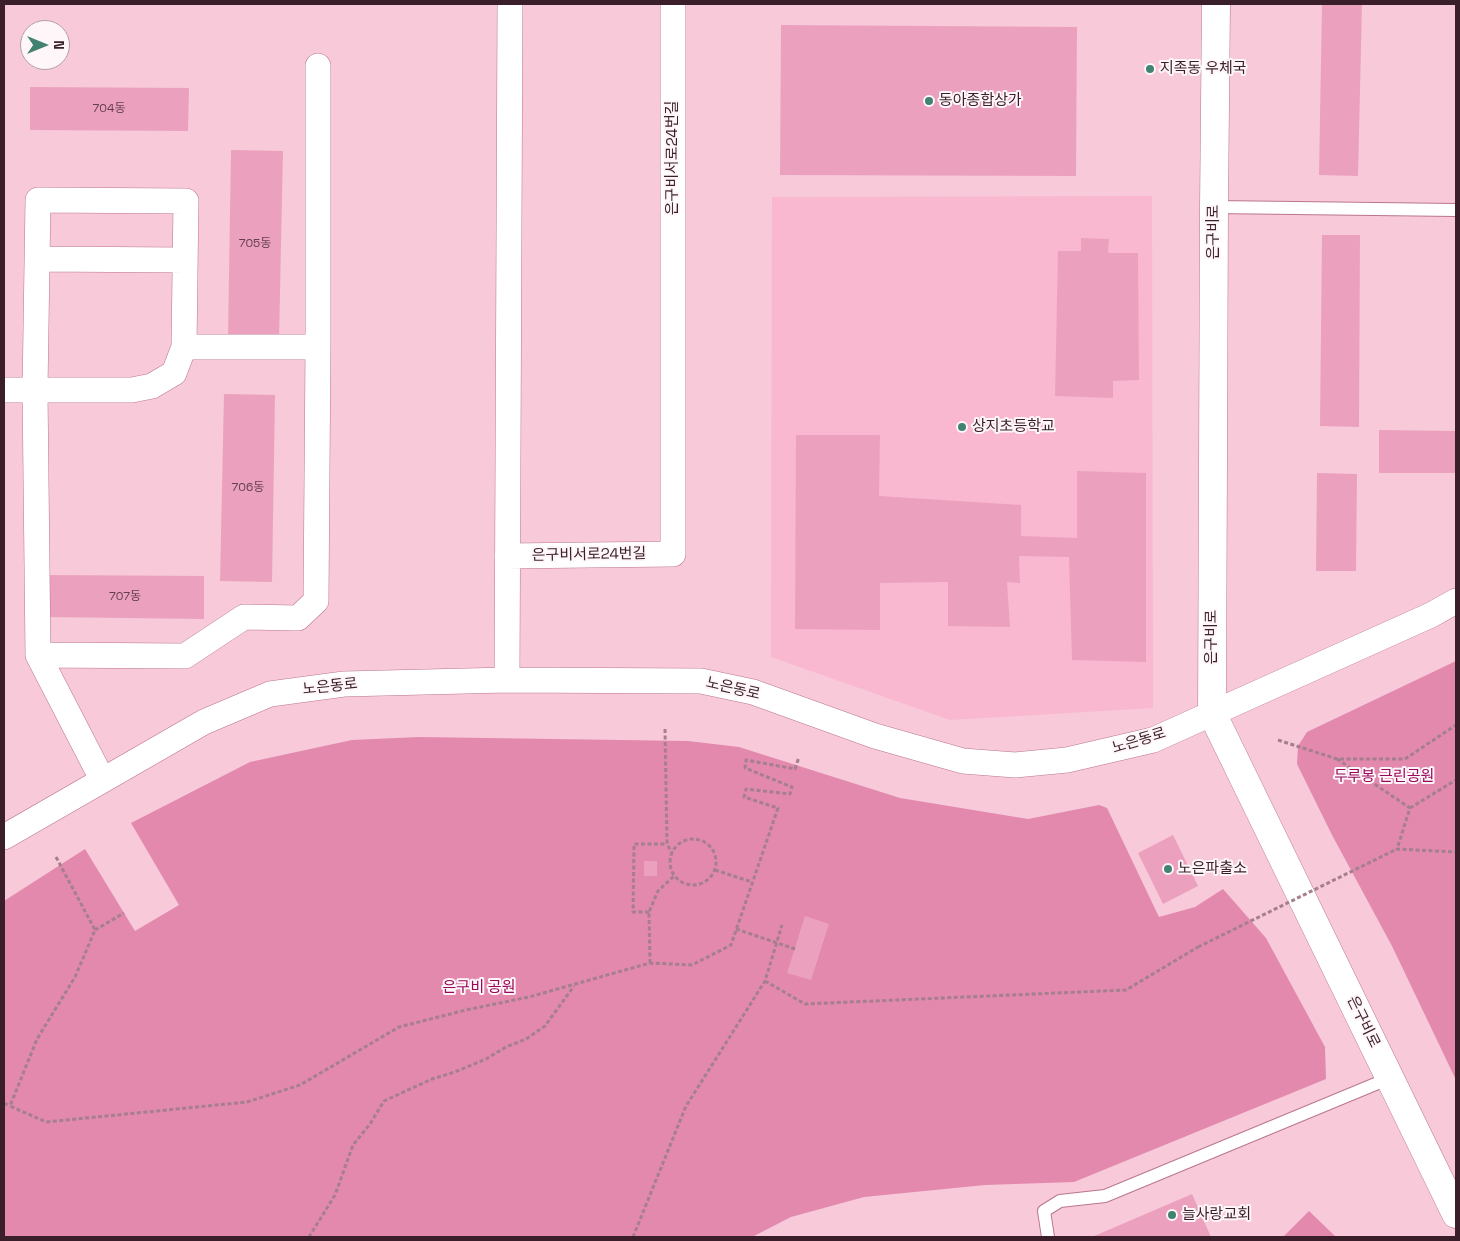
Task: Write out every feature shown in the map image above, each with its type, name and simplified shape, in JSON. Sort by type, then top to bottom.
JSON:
[{"type":"street","points":[[507,680],[510,4]]},
{"type":"street","name":"은구비서로24번길","points":[[507,556],[673,554],[673,4]]},
{"type":"street","name":"은구비로","points":[[1216,4],[1212,713],[1456,1214]]},
{"type":"street","points":[[38,655],[185,656],[244,617],[298,618],[316,601],[318,66]]},
{"type":"street","points":[[4,390],[35,390],[132,390],[152,386],[174,373],[184,347],[186,201],[38,200],[35,390],[38,655],[102,779]]},
{"type":"street","points":[[37,259],[185,260]]},
{"type":"street","points":[[184,347],[318,347]]},
{"type":"street","name":"노은동로","points":[[4,837],[204,722],[270,694],[344,684],[507,680],[701,681],[753,692],[875,736],[963,761],[1015,765],[1067,760],[1153,740],[1422,619],[1456,601]]},
{"type":"lane","points":[[1214,207],[1456,210]]},
{"type":"lane","points":[[1047,1237],[1044,1211],[1060,1201],[1105,1196],[1390,1078]]},
{"type":"path","points":[[1337,759],[1405,759],[1456,724]]},
{"type":"path","points":[[665,729],[666,844],[672,853]]},
{"type":"path","points":[[1278,740],[1337,759],[1410,808]]},
{"type":"path","points":[[4,1103],[46,1122],[247,1102],[300,1085],[399,1027],[529,997],[650,963],[692,965],[731,945],[778,808],[744,797],[746,789],[790,794],[792,787],[745,768],[746,760],[795,769],[799,757]]},
{"type":"path","points":[[1397,850],[1410,808],[1456,780]]},
{"type":"path","points":[[768,837],[773,838]]},
{"type":"path","points":[[690,839],[702,840],[711,847],[716,858],[715,870],[708,880],[696,885],[684,884],[674,876],[670,864],[672,853],[684,841],[690,839]]},
{"type":"path","points":[[649,912],[633,912],[634,844],[666,844]]},
{"type":"path","points":[[765,981],[805,1004],[1126,990],[1198,947],[1397,850],[1456,852]]},
{"type":"path","points":[[56,857],[96,930]]},
{"type":"path","points":[[715,870],[752,882]]},
{"type":"path","points":[[650,963],[649,912],[658,890],[674,876]]},
{"type":"path","points":[[10,1106],[37,1039],[75,977],[96,930],[124,913]]},
{"type":"path","points":[[633,1237],[686,1106],[765,981],[782,925]]},
{"type":"path","points":[[736,929],[794,950]]},
{"type":"path","points":[[309,1237],[336,1196],[353,1145],[370,1124],[384,1102],[432,1079],[486,1059],[506,1047],[526,1039],[545,1026],[575,985]]},
{"type":"shaded area","name":"상지초등학교","points":[[1152,196],[1153,708],[950,720],[771,657],[772,197]]},
{"type":"green space","name":"두루봉 근린공원","points":[[1456,661],[1456,1080],[1392,946],[1332,835],[1297,764],[1298,746],[1307,732]]},
{"type":"green space","name":"은구비 공원","points":[[419,737],[688,741],[739,747],[900,798],[1028,819],[1099,805],[1107,808],[1159,917],[1195,907],[1223,889],[1266,938],[1325,1047],[1326,1079],[1074,1182],[985,1185],[864,1197],[791,1217],[752,1237],[4,1237],[4,901],[85,849],[135,931],[179,905],[131,823],[250,762],[352,740]]},
{"type":"green space","points":[[1309,1211],[1336,1237],[1283,1237]]},
{"type":"building","points":[[1322,4],[1362,4],[1358,176],[1319,175]]},
{"type":"building","name":"동아종합상가","points":[[781,25],[1077,27],[1076,176],[780,175]]},
{"type":"building","points":[[30,87],[189,88],[188,131],[30,130]]},
{"type":"building","points":[[231,150],[283,151],[279,339],[228,338]]},
{"type":"building","points":[[1322,235],[1360,235],[1359,427],[1320,426]]},
{"type":"building","points":[[1081,238],[1109,239],[1108,253],[1138,253],[1139,380],[1113,381],[1113,398],[1055,396],[1058,251],[1081,251]]},
{"type":"building","points":[[224,394],[275,395],[272,582],[220,581]]},
{"type":"building","points":[[1379,430],[1456,431],[1456,473],[1379,473]]},
{"type":"building","points":[[796,435],[880,435],[879,496],[1021,505],[1021,536],[1077,538],[1077,471],[1146,473],[1146,662],[1072,660],[1069,557],[1019,556],[1020,583],[1007,582],[1010,627],[948,626],[948,582],[880,583],[880,630],[795,629]]},
{"type":"building","points":[[1317,473],[1357,474],[1356,571],[1316,571]]},
{"type":"building","points":[[46,575],[204,576],[204,619],[46,617]]},
{"type":"building","name":"노은파출소","points":[[1173,835],[1198,886],[1163,904],[1138,853]]},
{"type":"building","points":[[644,861],[657,861],[657,876],[644,876]]},
{"type":"building","points":[[805,916],[829,924],[811,980],[787,973]]},
{"type":"building","name":"늘사랑교회","points":[[1192,1194],[1211,1237],[1092,1237]]},
{"type":"place","name":"지족동 우체국","points":[[1150,69]]},
{"type":"place","name":"동아종합상가","points":[[929,101]]},
{"type":"place","name":"상지초등학교","points":[[962,427]]},
{"type":"place","name":"노은파출소","points":[[1168,869]]},
{"type":"place","name":"늘사랑교회","points":[[1172,1215]]}]
